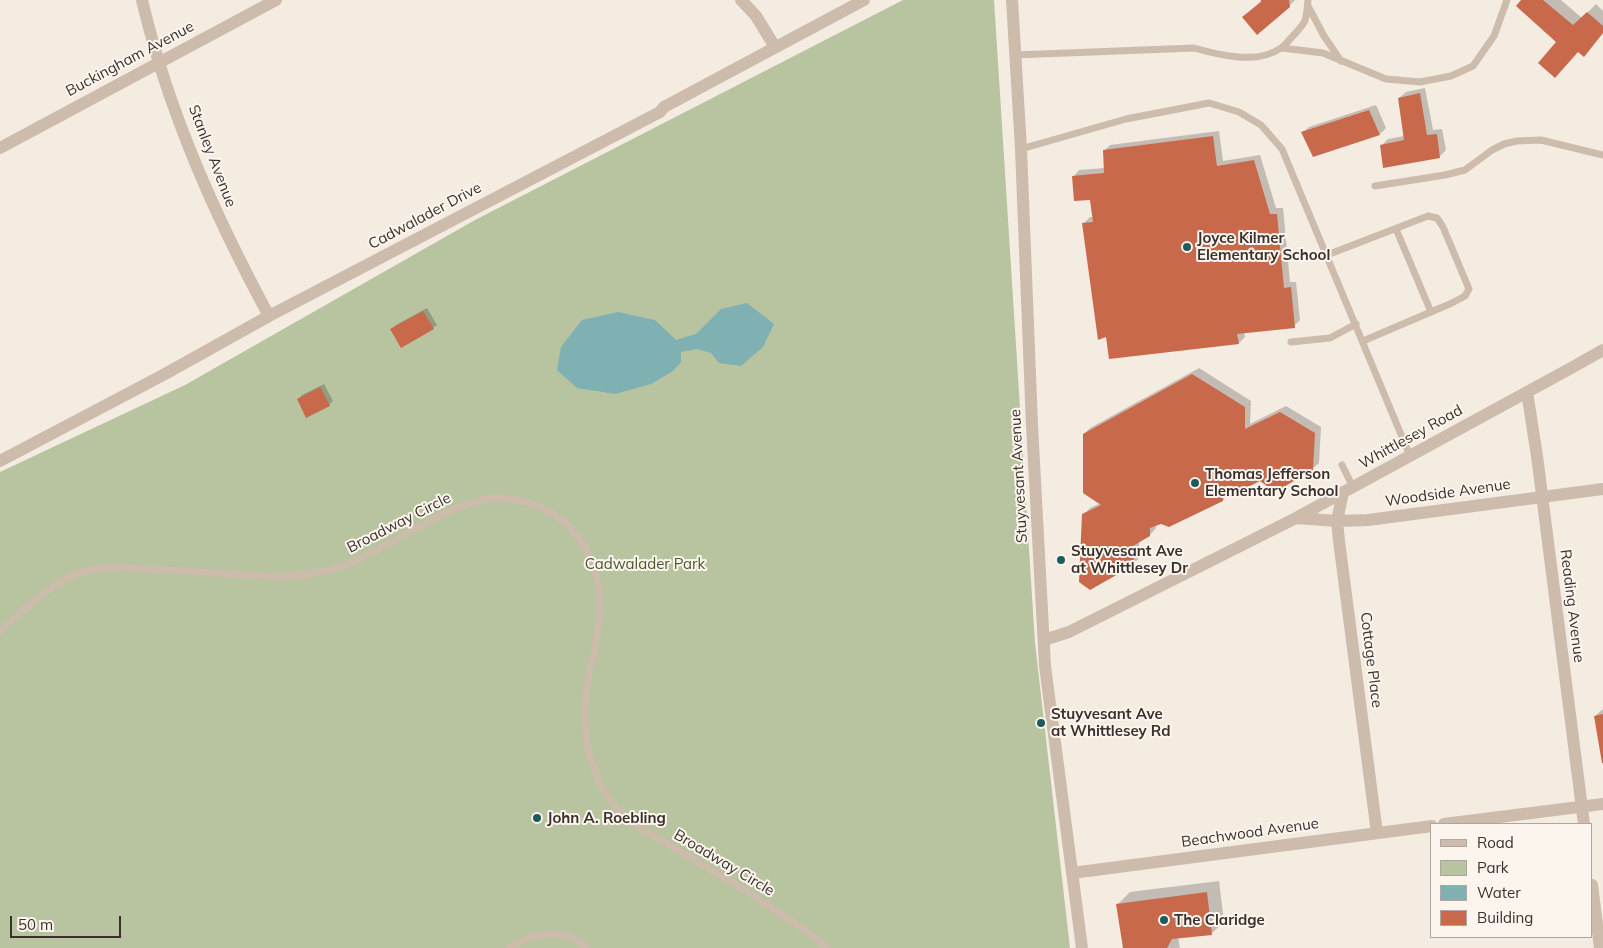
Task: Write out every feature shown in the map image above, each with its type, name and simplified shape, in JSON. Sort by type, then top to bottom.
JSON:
[{"type":"street","name":"Stanley Avenue","points":[[142,0],[159,62],[193,155],[220,222],[269,316]]},
{"type":"street","name":"Buckingham Avenue","points":[[0,148],[276,0]]},
{"type":"street","points":[[741,0],[756,16],[775,47]]},
{"type":"street","name":"Cadwalader Drive","points":[[0,461],[165,374],[269,316],[660,112],[664,107],[864,0]]},
{"type":"street","name":"Stuyvesant Avenue","points":[[1012,0],[1022,149],[1031,407],[1045,666],[1082,948]]},
{"type":"street","name":"Whittlesey Road","points":[[1044,640],[1069,632],[1296,518],[1603,350]]},
{"type":"street","name":"Reading Avenue","points":[[1526,392],[1537,456],[1584,823]]},
{"type":"street","name":"Cottage Place","points":[[1348,489],[1337,521],[1377,833]]},
{"type":"street","name":"Woodside Avenue","points":[[1296,518],[1337,521],[1368,520],[1603,489]]},
{"type":"street","points":[[1452,823],[1603,804]]},
{"type":"street","name":"Beachwood Avenue","points":[[1072,873],[1430,826]]},
{"type":"street","points":[[1593,893],[1600,948]]},
{"type":"lane","points":[[1282,48],[1323,53],[1386,80],[1420,82],[1452,76],[1473,66],[1494,36],[1507,0]]},
{"type":"lane","points":[[1015,55],[1194,48],[1216,54],[1250,58],[1275,52],[1282,48],[1306,22],[1308,3]]},
{"type":"lane","points":[[1308,3],[1324,36],[1341,61]]},
{"type":"lane","points":[[1022,149],[1126,119],[1208,102],[1239,112],[1261,125],[1282,149],[1328,255],[1410,456]]},
{"type":"lane","points":[[1375,186],[1446,175],[1464,170],[1492,150],[1504,144],[1518,141],[1541,140],[1603,155]]},
{"type":"lane","points":[[1328,255],[1428,216],[1437,218],[1443,227],[1469,289],[1466,296],[1363,342]]},
{"type":"lane","points":[[1396,229],[1430,312]]},
{"type":"lane","points":[[1290,342],[1330,338],[1356,324]]},
{"type":"lane","points":[[1342,465],[1348,489]]},
{"type":"lane","name":"Broadway Circle","points":[[0,630],[58,583],[77,574],[97,568],[118,567],[280,577],[309,574],[331,570],[352,563],[453,509],[488,498],[524,501],[539,506],[566,523],[577,536],[586,550],[597,578],[600,616],[585,702],[585,726],[593,769],[611,803],[635,825],[738,886],[800,926],[828,948]]},
{"type":"lane","points":[[509,948],[520,940],[549,933],[570,937],[588,948]]},
{"type":"green space","name":"Cadwalader Park","points":[[903,0],[994,0],[1035,643],[1070,948],[0,948],[0,472],[185,385],[475,220]]},
{"type":"water","points":[[747,303],[774,324],[763,347],[741,366],[719,363],[711,353],[697,349],[681,352],[681,362],[673,371],[651,384],[615,394],[577,388],[557,370],[561,347],[582,320],[618,312],[655,320],[676,340],[696,334],[721,309]]},
{"type":"building","points":[[1261,0],[1289,0],[1290,7],[1257,35],[1242,17]]},
{"type":"building","points":[[1521,0],[1543,0],[1573,25],[1587,12],[1603,26],[1603,33],[1584,57],[1578,52],[1555,78],[1538,63],[1556,42],[1516,6]]},
{"type":"building","points":[[1420,93],[1427,135],[1437,134],[1440,158],[1383,168],[1380,145],[1404,140],[1398,98]]},
{"type":"building","points":[[1369,110],[1380,135],[1313,157],[1301,132]]},
{"type":"building","points":[[1213,136],[1217,166],[1254,160],[1270,214],[1277,214],[1284,288],[1291,287],[1295,328],[1237,334],[1239,344],[1109,359],[1106,337],[1098,340],[1082,223],[1093,222],[1090,200],[1074,201],[1072,176],[1104,173],[1103,150]]},
{"type":"building","points":[[423,311],[434,329],[401,348],[390,329]]},
{"type":"building","name":"Thomas Jefferson Elementary School","points":[[1192,374],[1245,407],[1245,429],[1280,412],[1315,433],[1313,470],[1275,492],[1260,481],[1240,491],[1234,487],[1223,491],[1223,501],[1169,527],[1161,524],[1150,528],[1150,536],[1133,546],[1134,565],[1090,590],[1079,582],[1082,514],[1101,505],[1083,493],[1083,434]]},
{"type":"building","points":[[320,387],[330,406],[306,418],[297,399]]},
{"type":"building","points":[[1603,714],[1603,763],[1602,763],[1594,716]]},
{"type":"building","name":"The Claridge","points":[[1207,892],[1212,935],[1172,939],[1167,948],[1123,948],[1116,904]]},
{"type":"place","name":"Joyce Kilmer Elementary School","points":[[1187,247]]},
{"type":"place","name":"Thomas Jefferson Elementary School","points":[[1195,483]]},
{"type":"place","name":"Stuyvesant Ave at Whittlesey Dr","points":[[1061,560]]},
{"type":"place","name":"Stuyvesant Ave at Whittlesey Rd","points":[[1041,723]]},
{"type":"place","name":"John A. Roebling","points":[[537,818]]},
{"type":"place","name":"The Claridge","points":[[1164,920]]}]
